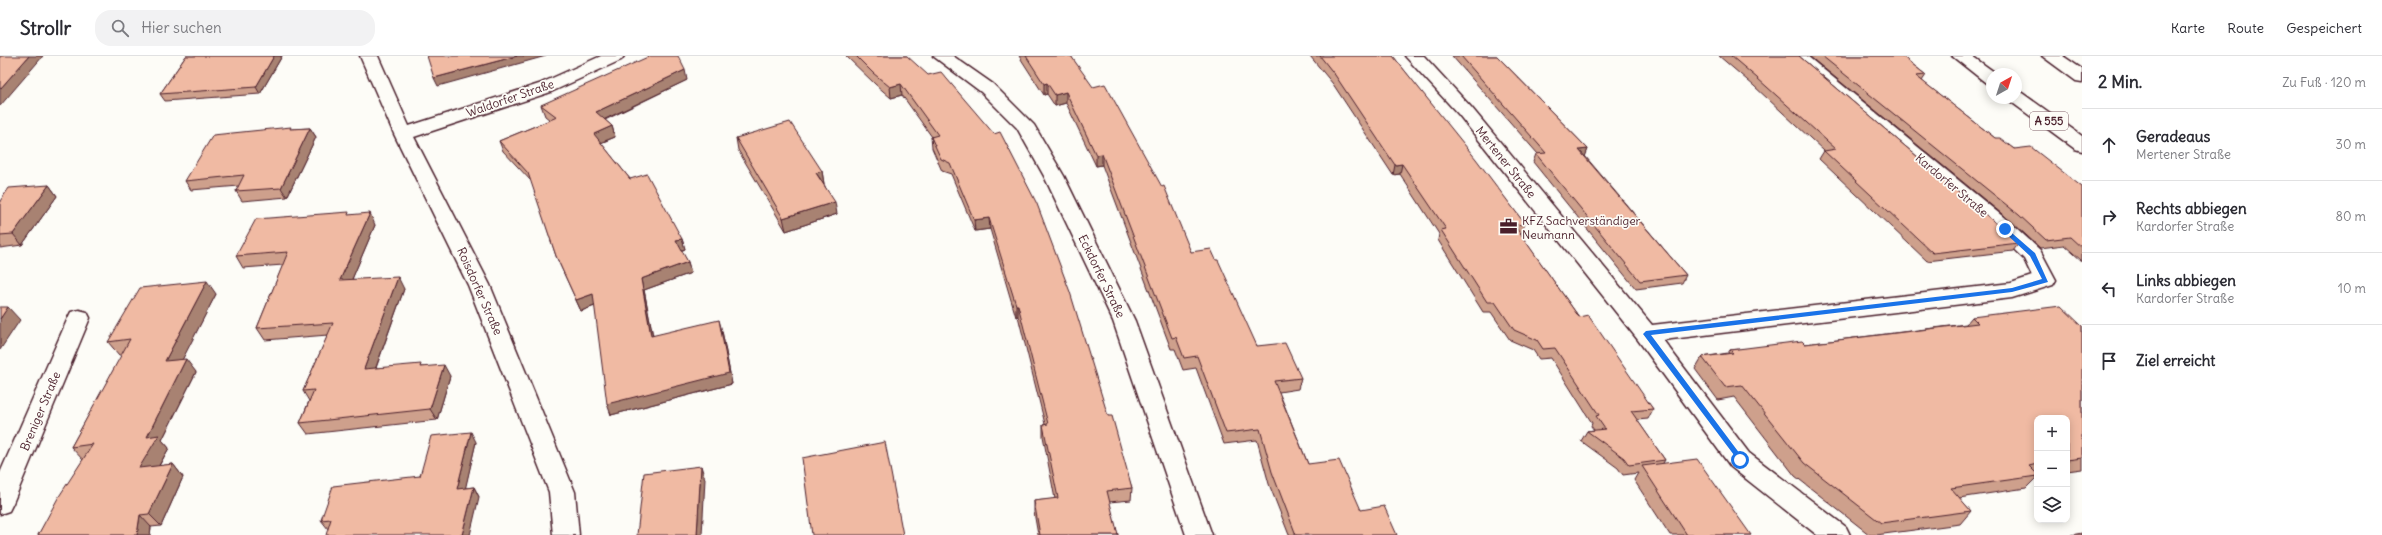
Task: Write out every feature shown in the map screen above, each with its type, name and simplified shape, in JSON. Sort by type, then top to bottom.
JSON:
[{"type":"main road","name":"Roisdorfer Straße","points":[[369,56],[402,134],[479,285],[562,492],[566,535]]},
{"type":"main road","name":"Waldorfer Straße","points":[[402,134],[545,88],[615,56]]},
{"type":"main road","name":"Eckdorfer Straße","points":[[942,56],[987,88],[1025,125],[1054,176],[1124,321],[1199,535]]},
{"type":"main road","name":"Mertener Straße","points":[[1414,56],[1465,111],[1646,334],[1740,460],[1836,535]]},
{"type":"main road","name":"Kardorfer Straße","points":[[1646,334],[2012,290],[2046,280],[2033,255],[2005,229],[1796,56]]},
{"type":"main road","points":[[1961,56],[1986,75]]},
{"type":"main road","points":[[2051,56],[2082,77]]},
{"type":"main road","name":"A 555","points":[[2022,100],[2082,145]]},
{"type":"main road","name":"Breniger Straße","points":[[0,503],[79,318]]},
{"type":"building","points":[[0,56],[29,56],[0,89]]},
{"type":"building","points":[[186,56],[274,56],[256,87],[160,94]]},
{"type":"building","points":[[427,56],[517,56],[434,78]]},
{"type":"building","points":[[650,56],[678,56],[685,70],[596,112],[612,126],[594,134],[630,179],[647,174],[682,239],[676,240],[688,262],[641,279],[651,336],[719,320],[729,373],[607,404],[593,294],[576,300],[556,256],[528,173],[499,141],[557,117],[541,105]]},
{"type":"building","points":[[856,56],[907,56],[928,75],[941,72],[994,134],[1000,132],[1037,204],[1070,292],[1108,416],[1112,416],[1132,488],[1107,491],[1118,535],[1040,535],[1034,501],[1058,498],[1043,425],[1048,424],[1018,305],[1016,305],[989,218],[974,220],[950,163],[941,159],[931,137],[938,135],[901,84],[890,87]]},
{"type":"building","points":[[1026,56],[1071,56],[1093,87],[1105,84],[1162,187],[1164,186],[1191,252],[1211,249],[1216,260],[1218,260],[1257,346],[1285,343],[1301,378],[1274,381],[1308,464],[1339,460],[1361,510],[1384,506],[1397,535],[1296,535],[1272,472],[1260,429],[1226,433],[1197,356],[1184,358],[1176,337],[1172,338],[1102,154],[1096,155],[1066,92],[1055,95],[1047,83],[1044,84]]},
{"type":"building","points":[[1320,56],[1393,56],[1476,159],[1525,224],[1514,225],[1579,317],[1588,315],[1653,409],[1631,411],[1665,460],[1629,465],[1624,458],[1587,431],[1605,429],[1596,416],[1599,415],[1555,348],[1543,349],[1537,340],[1514,330],[1495,302],[1487,302],[1441,230],[1446,229],[1402,164],[1395,165],[1335,75]]},
{"type":"building","points":[[1461,56],[1497,56],[1588,149],[1579,150],[1686,275],[1640,281],[1536,154],[1546,153]]},
{"type":"building","points":[[1731,56],[1799,56],[2019,243],[1933,253],[1824,151],[1836,149]]},
{"type":"building","points":[[1822,56],[1902,56],[1926,75],[1916,76],[1995,138],[2000,138],[2014,149],[2031,147],[2082,187],[2082,248],[2070,237],[2046,240],[2019,215]]},
{"type":"building","points":[[790,122],[822,171],[816,173],[835,202],[783,218],[736,138]]},
{"type":"building","points":[[291,127],[290,129],[310,128],[281,188],[236,191],[244,175],[185,181],[213,135]]},
{"type":"building","points":[[49,185],[13,234],[0,235],[0,201],[9,188]]},
{"type":"building","points":[[349,212],[348,215],[370,213],[340,280],[398,277],[364,369],[421,364],[420,367],[444,365],[430,409],[300,423],[314,390],[303,391],[333,323],[257,328],[288,252],[236,256],[256,219]]},
{"type":"building","points":[[207,281],[165,361],[186,359],[147,437],[159,435],[139,468],[173,464],[149,514],[140,515],[137,535],[38,535],[58,498],[93,444],[71,447],[130,339],[108,342],[140,288]]},
{"type":"building","points":[[2061,306],[2082,326],[2082,458],[2070,460],[2070,415],[2034,415],[2034,465],[2029,466],[2034,471],[2034,476],[1951,488],[1971,511],[1881,523],[1804,463],[1742,385],[1725,387],[1702,357],[1733,353],[1730,350],[1802,341],[1805,344],[1978,323],[1972,317]]},
{"type":"building","points":[[0,307],[8,307],[0,319]]},
{"type":"building","points":[[471,432],[457,489],[474,487],[462,535],[326,535],[331,519],[321,520],[333,486],[420,476],[431,436]]},
{"type":"building","points":[[885,442],[903,535],[812,535],[802,458]]},
{"type":"building","points":[[1697,459],[1751,535],[1687,535],[1642,466]]},
{"type":"building","points":[[701,466],[697,535],[637,535],[644,473]]},
{"type":"building","points":[[2082,533],[2082,535],[2071,535]]},
{"type":"place","name":"KFZ Sachverständiger Neumann","points":[[1509,227]]},
{"type":"route","points":[[1740,460],[1646,334],[2012,290],[2046,280],[2033,255],[2005,229]]}]
